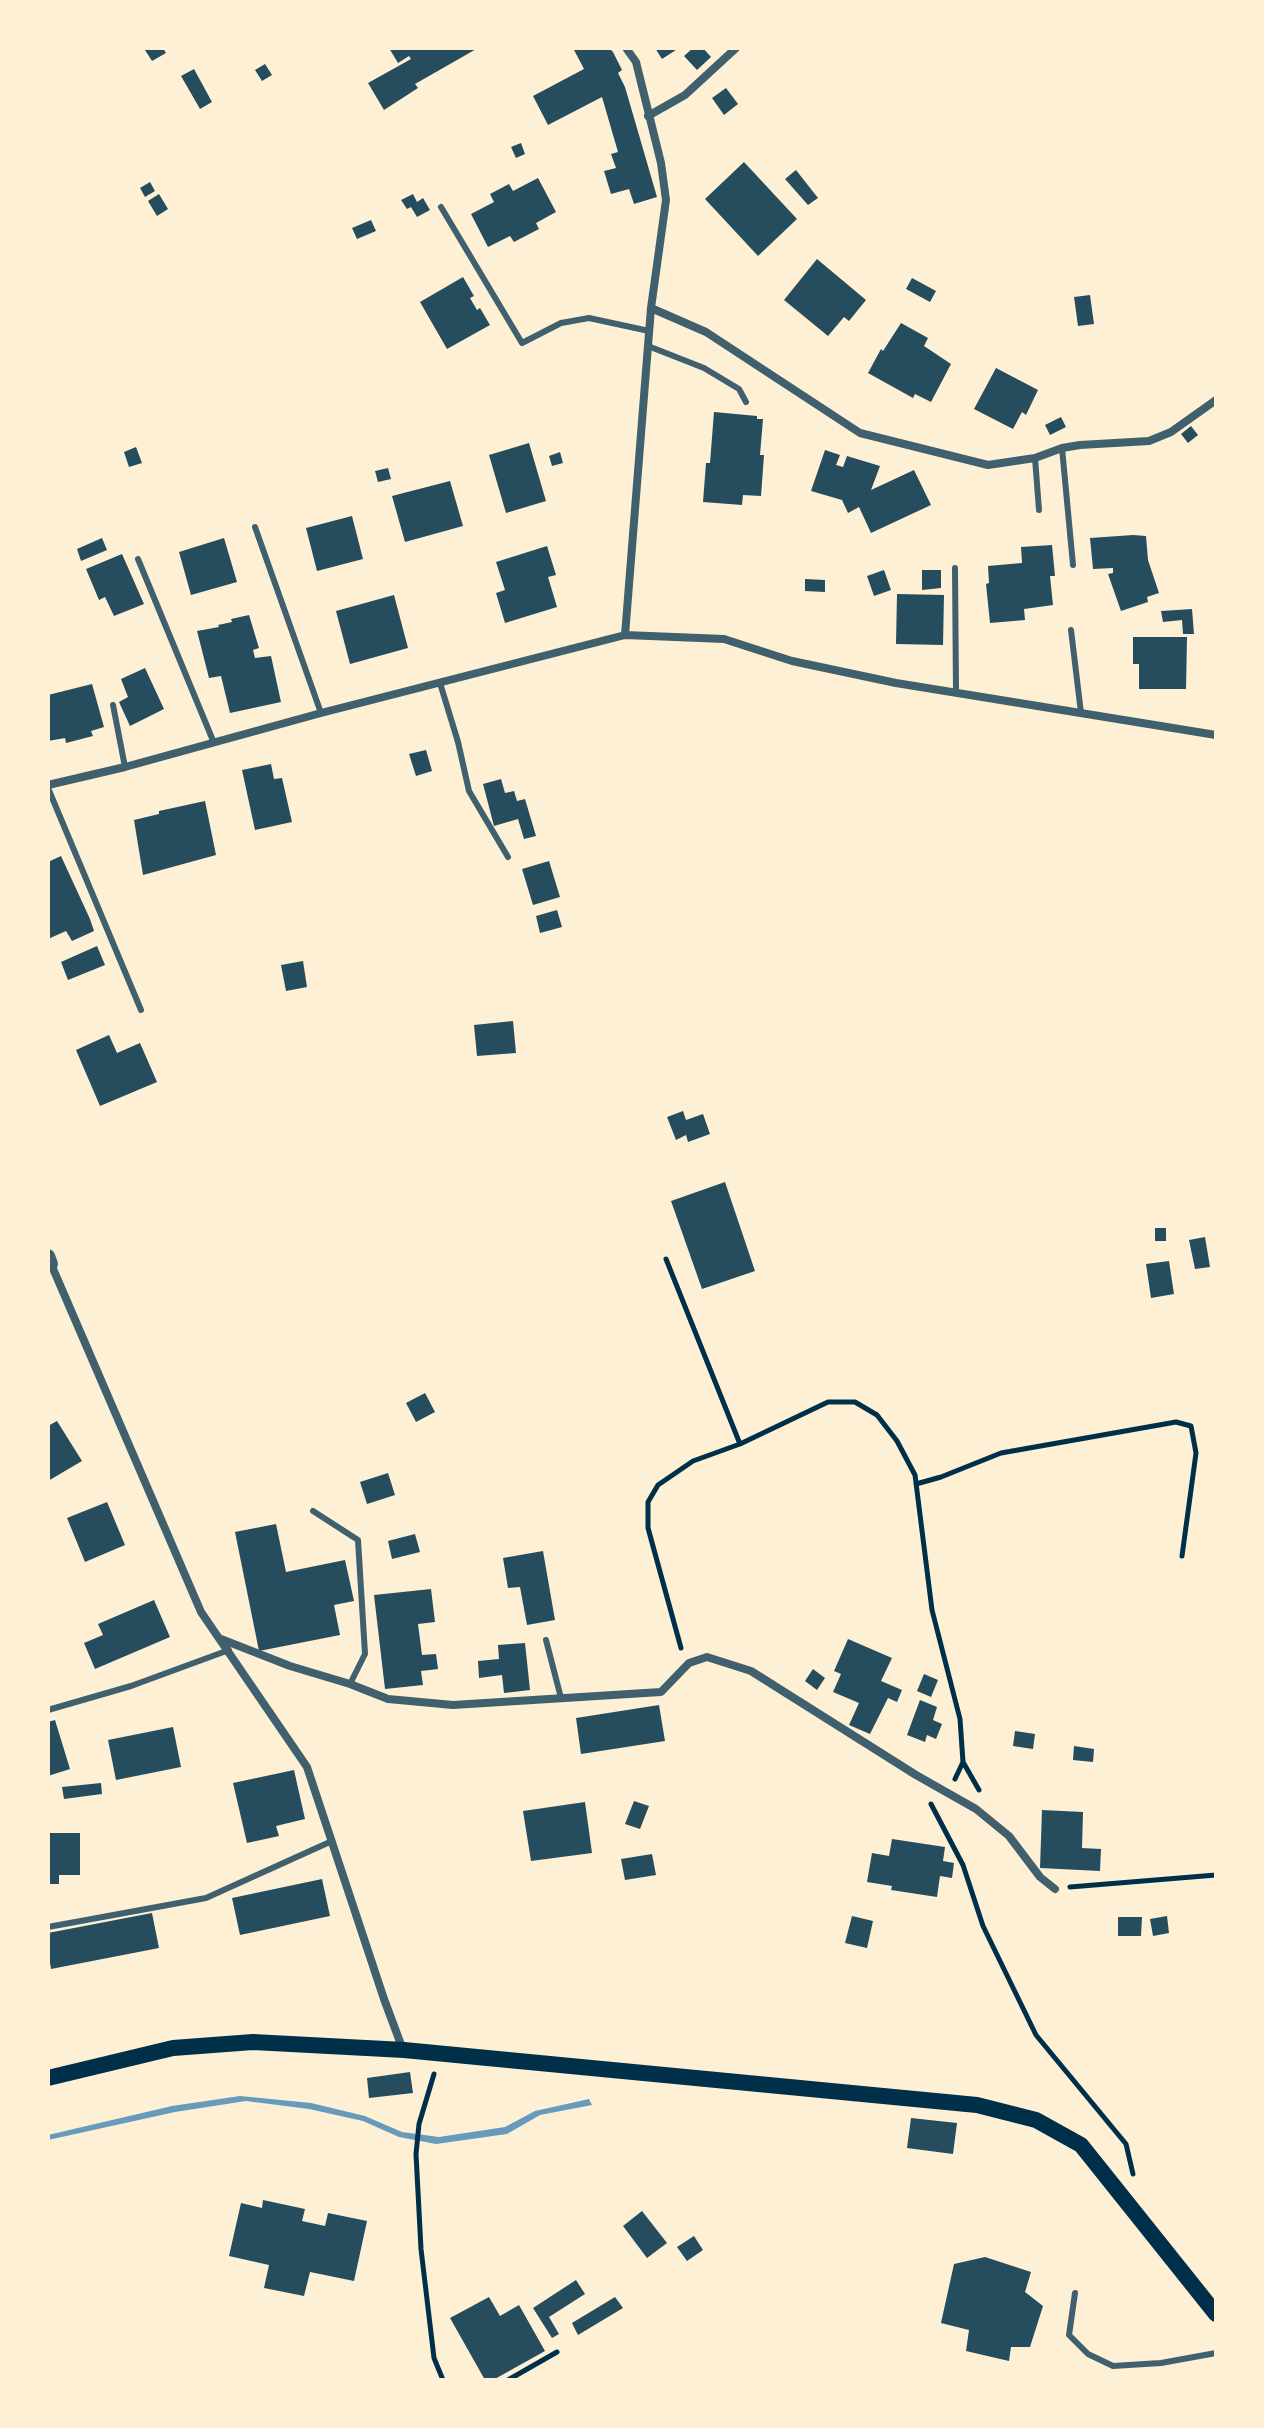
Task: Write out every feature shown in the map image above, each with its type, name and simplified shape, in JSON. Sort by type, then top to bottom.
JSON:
[{"type":"main road","points":[[48,2078],[173,2048],[253,2042],[404,2050],[977,2105],[1036,2120],[1081,2145],[1216,2314]]},
{"type":"street","points":[[625,635],[651,308],[666,200],[661,163],[636,62],[626,48]]},
{"type":"street","points":[[648,116],[685,95],[726,52],[736,48]]},
{"type":"street","points":[[651,308],[706,332],[860,433],[988,465],[1035,458],[1062,448],[1149,441],[1171,432],[1216,400]]},
{"type":"street","points":[[48,786],[625,635],[724,639],[807,664],[896,683],[1216,735]]},
{"type":"street","points":[[49,1262],[201,1612],[307,1767],[404,2050]]},
{"type":"street","points":[[221,1639],[388,1699],[453,1705],[661,1692],[689,1663],[707,1657],[751,1671],[976,1809],[1009,1836],[1040,1877],[1055,1889]]},
{"type":"lane","points":[[441,207],[522,343],[561,323],[589,318],[649,331]]},
{"type":"lane","points":[[648,346],[704,368],[739,389],[746,402]]},
{"type":"lane","points":[[1062,448],[1073,565]]},
{"type":"lane","points":[[1035,458],[1039,510]]},
{"type":"lane","points":[[255,527],[321,713]]},
{"type":"lane","points":[[138,559],[214,743]]},
{"type":"lane","points":[[955,568],[956,692]]},
{"type":"lane","points":[[1071,630],[1081,713]]},
{"type":"lane","points":[[440,683],[469,791],[508,857]]},
{"type":"lane","points":[[113,705],[125,767]]},
{"type":"lane","points":[[48,786],[141,1010]]},
{"type":"lane","points":[[313,1511],[358,1540],[365,1654],[350,1684]]},
{"type":"lane","points":[[546,1640],[561,1698]]},
{"type":"lane","points":[[48,1710],[131,1686],[229,1650]]},
{"type":"lane","points":[[48,1927],[206,1898],[332,1841]]},
{"type":"lane","points":[[1075,2293],[1069,2335],[1088,2354],[1113,2366],[1161,2363],[1216,2353]]},
{"type":"path","points":[[666,1259],[740,1444]]},
{"type":"path","points":[[684,1668],[677,1629],[648,1528],[648,1502],[658,1485],[693,1461],[740,1444],[828,1402],[855,1402],[877,1415],[897,1441],[915,1475],[932,1610],[960,1719],[963,1762],[948,1791]]},
{"type":"path","points":[[916,1484],[1001,1453],[1176,1422],[1191,1426],[1196,1453],[1182,1556]]},
{"type":"path","points":[[916,1775],[963,1865],[983,1926],[1036,2035],[1126,2144],[1133,2174],[1127,2202]]},
{"type":"path","points":[[1055,1889],[1216,1875]]},
{"type":"path","points":[[439,2054],[419,2124],[416,2154],[421,2249],[434,2358],[443,2380]]},
{"type":"path","points":[[508,2380],[557,2352]]},
{"type":"water","points":[[240,2096],[311,2103],[365,2116],[402,2132],[439,2137],[505,2127],[535,2111],[589,2099],[592,2105],[540,2115],[507,2134],[436,2144],[399,2137],[363,2121],[309,2109],[246,2101],[175,2112],[48,2140],[48,2135],[172,2106]]},
{"type":"building","points":[[163,48],[166,53],[152,61],[145,50]]},
{"type":"building","points":[[389,48],[478,48],[415,84],[418,88],[384,110],[368,83],[411,59],[409,56],[398,63]]},
{"type":"building","points":[[573,48],[609,48],[613,52],[622,70],[618,73],[625,87],[657,197],[634,204],[629,189],[611,194],[604,171],[616,168],[611,154],[618,152],[602,97],[548,125],[533,96],[584,69]]},
{"type":"building","points":[[655,48],[679,48],[662,59]]},
{"type":"building","points":[[693,48],[703,48],[711,57],[697,70],[684,56]]},
{"type":"building","points":[[265,64],[272,75],[262,81],[255,70]]},
{"type":"building","points":[[194,69],[212,102],[200,109],[181,76]]},
{"type":"building","points":[[726,88],[738,104],[724,115],[712,98]]},
{"type":"building","points":[[521,143],[525,154],[516,158],[511,147]]},
{"type":"building","points":[[744,162],[797,219],[758,256],[705,199]]},
{"type":"building","points":[[796,170],[818,198],[808,205],[785,179]]},
{"type":"building","points":[[538,178],[556,212],[536,223],[539,229],[514,242],[510,236],[488,247],[471,214],[494,202],[490,194],[509,184],[513,191]]},
{"type":"building","points":[[150,182],[155,191],[145,197],[140,188]]},
{"type":"building","points":[[159,194],[168,209],[157,216],[148,201]]},
{"type":"building","points":[[413,194],[417,202],[423,198],[430,210],[417,217],[411,207],[407,209],[401,200]]},
{"type":"building","points":[[371,220],[376,231],[357,239],[352,228]]},
{"type":"building","points":[[817,259],[866,300],[849,321],[844,317],[828,336],[784,300]]},
{"type":"building","points":[[463,277],[474,296],[470,298],[490,325],[447,349],[420,302]]},
{"type":"building","points":[[912,278],[936,291],[930,302],[906,289]]},
{"type":"building","points":[[1090,295],[1094,324],[1078,326],[1074,297]]},
{"type":"building","points":[[901,323],[928,338],[924,346],[951,364],[931,402],[915,394],[913,398],[868,373]]},
{"type":"building","points":[[996,368],[1038,390],[1026,415],[1022,412],[1013,429],[974,409]]},
{"type":"building","points":[[714,412],[763,419],[761,496],[743,495],[742,505],[703,502]]},
{"type":"building","points":[[1061,417],[1066,427],[1050,435],[1045,425]]},
{"type":"building","points":[[1191,426],[1198,435],[1188,443],[1181,434]]},
{"type":"building","points":[[529,443],[546,501],[506,513],[489,455]]},
{"type":"building","points":[[136,447],[142,463],[129,467],[124,452]]},
{"type":"building","points":[[825,450],[840,455],[836,465],[843,467],[847,456],[880,466],[871,490],[914,470],[931,505],[871,533],[859,507],[848,513],[842,500],[811,491]]},
{"type":"building","points":[[560,452],[563,463],[552,466],[549,456]]},
{"type":"building","points":[[388,468],[391,479],[378,482],[375,471]]},
{"type":"building","points":[[450,481],[463,526],[405,542],[392,496]]},
{"type":"building","points":[[352,516],[363,559],[317,571],[306,528]]},
{"type":"building","points":[[1146,536],[1148,560],[1159,593],[1147,597],[1148,602],[1121,611],[1108,574],[1113,573],[1113,568],[1093,569],[1090,538]]},
{"type":"building","points":[[102,538],[107,550],[81,561],[77,549]]},
{"type":"building","points":[[224,538],[237,582],[191,595],[179,552]]},
{"type":"building","points":[[1052,545],[1055,576],[1050,576],[1053,605],[1024,609],[1025,620],[990,623],[986,584],[989,583],[988,566],[1022,563],[1021,547]]},
{"type":"building","points":[[547,546],[556,575],[548,577],[557,607],[505,623],[496,593],[505,590],[496,562]]},
{"type":"building","points":[[122,554],[144,604],[114,616],[105,597],[99,600],[86,569]]},
{"type":"building","points":[[884,570],[891,590],[874,596],[867,576]]},
{"type":"building","points":[[922,570],[941,570],[941,588],[922,590]]},
{"type":"building","points":[[805,579],[825,580],[825,592],[805,591]]},
{"type":"building","points":[[897,594],[944,595],[943,645],[896,644]]},
{"type":"building","points":[[394,595],[408,648],[350,664],[336,611]]},
{"type":"building","points":[[1192,609],[1194,634],[1183,634],[1182,620],[1163,622],[1161,611]]},
{"type":"building","points":[[249,615],[259,648],[253,650],[255,658],[271,656],[281,702],[230,713],[221,676],[209,678],[197,631],[219,627],[232,622],[231,619]]},
{"type":"building","points":[[1133,637],[1187,637],[1186,689],[1139,689],[1139,664],[1133,664]]},
{"type":"building","points":[[145,668],[164,709],[130,726],[119,702],[128,697],[121,679]]},
{"type":"building","points":[[92,684],[104,727],[91,731],[93,736],[66,743],[65,738],[48,741],[48,695]]},
{"type":"building","points":[[426,750],[432,771],[416,776],[409,754]]},
{"type":"building","points":[[271,764],[274,779],[282,778],[292,822],[255,830],[242,770]]},
{"type":"building","points":[[501,779],[505,793],[514,791],[517,801],[525,799],[536,836],[524,839],[518,819],[494,826],[483,784]]},
{"type":"building","points":[[205,801],[216,855],[143,875],[134,820]]},
{"type":"building","points":[[61,856],[94,931],[72,941],[66,931],[48,939],[48,862]]},
{"type":"building","points":[[549,861],[560,897],[533,905],[522,869]]},
{"type":"building","points":[[557,910],[562,927],[540,933],[536,916]]},
{"type":"building","points":[[97,946],[105,965],[68,980],[61,962]]},
{"type":"building","points":[[303,961],[307,987],[286,991],[281,965]]},
{"type":"building","points":[[513,1021],[516,1053],[477,1056],[474,1025]]},
{"type":"building","points":[[109,1035],[117,1053],[140,1043],[157,1082],[100,1106],[76,1050]]},
{"type":"building","points":[[683,1111],[686,1120],[703,1114],[710,1134],[688,1142],[686,1135],[676,1140],[667,1117]]},
{"type":"building","points":[[725,1182],[755,1271],[702,1289],[671,1201]]},
{"type":"building","points":[[1155,1228],[1166,1228],[1166,1241],[1155,1241]]},
{"type":"building","points":[[1205,1237],[1210,1267],[1195,1269],[1189,1240]]},
{"type":"building","points":[[1169,1261],[1174,1294],[1151,1298],[1146,1264]]},
{"type":"building","points":[[425,1393],[435,1412],[416,1422],[406,1403]]},
{"type":"building","points":[[57,1421],[82,1461],[48,1481],[48,1426]]},
{"type":"building","points":[[388,1473],[395,1495],[367,1504],[360,1482]]},
{"type":"building","points":[[107,1502],[125,1545],[85,1562],[67,1518]]},
{"type":"building","points":[[276,1524],[286,1572],[345,1560],[354,1601],[334,1605],[340,1635],[259,1651],[235,1532]]},
{"type":"building","points":[[415,1534],[420,1552],[392,1559],[388,1541]]},
{"type":"building","points":[[543,1551],[555,1620],[527,1625],[520,1587],[508,1588],[503,1558]]},
{"type":"building","points":[[431,1589],[435,1622],[418,1624],[422,1655],[436,1654],[438,1669],[421,1671],[423,1685],[385,1689],[374,1595]]},
{"type":"building","points":[[154,1600],[170,1637],[95,1669],[84,1643],[103,1635],[98,1624]]},
{"type":"building","points":[[848,1639],[892,1658],[881,1681],[902,1690],[897,1702],[888,1698],[870,1734],[849,1725],[859,1703],[833,1692],[841,1674],[834,1671]]},
{"type":"building","points":[[525,1643],[530,1690],[504,1693],[502,1675],[479,1678],[478,1661],[499,1659],[498,1645]]},
{"type":"building","points":[[813,1669],[825,1678],[817,1690],[805,1681]]},
{"type":"building","points":[[924,1674],[938,1680],[931,1697],[917,1691]]},
{"type":"building","points":[[920,1700],[937,1707],[933,1720],[942,1724],[936,1739],[927,1735],[925,1742],[907,1735]]},
{"type":"building","points":[[659,1705],[665,1741],[581,1754],[576,1718]]},
{"type":"building","points":[[55,1720],[70,1769],[48,1776],[48,1722]]},
{"type":"building","points":[[173,1727],[181,1767],[116,1780],[108,1740]]},
{"type":"building","points":[[1015,1731],[1035,1734],[1033,1749],[1013,1746]]},
{"type":"building","points":[[1074,1746],[1094,1749],[1093,1762],[1073,1760]]},
{"type":"building","points":[[294,1770],[305,1819],[276,1826],[279,1836],[247,1843],[233,1783]]},
{"type":"building","points":[[101,1783],[102,1794],[64,1799],[62,1787]]},
{"type":"building","points":[[634,1801],[649,1806],[640,1829],[625,1824]]},
{"type":"building","points":[[585,1802],[592,1853],[531,1861],[523,1811]]},
{"type":"building","points":[[1042,1810],[1083,1812],[1082,1848],[1101,1849],[1100,1871],[1040,1868]]},
{"type":"building","points":[[48,1833],[80,1833],[80,1875],[59,1875],[59,1884],[48,1884]]},
{"type":"building","points":[[892,1839],[945,1847],[943,1861],[954,1863],[952,1878],[940,1876],[937,1897],[891,1890],[892,1886],[867,1882],[872,1853],[889,1856]]},
{"type":"building","points":[[652,1854],[656,1875],[625,1880],[621,1859]]},
{"type":"building","points":[[322,1879],[330,1916],[240,1935],[232,1898]]},
{"type":"building","points":[[152,1913],[159,1948],[51,1969],[48,1933]]},
{"type":"building","points":[[852,1916],[873,1921],[867,1948],[845,1943]]},
{"type":"building","points":[[1167,1916],[1169,1933],[1153,1936],[1150,1919]]},
{"type":"building","points":[[1118,1917],[1142,1917],[1141,1936],[1118,1936]]},
{"type":"building","points":[[410,2072],[413,2093],[369,2098],[367,2078]]},
{"type":"building","points":[[911,2118],[957,2123],[953,2154],[907,2148]]},
{"type":"building","points":[[263,2200],[305,2209],[302,2221],[325,2226],[328,2213],[367,2221],[354,2281],[310,2272],[304,2296],[264,2288],[269,2265],[229,2256],[241,2203],[262,2208]]},
{"type":"building","points":[[642,2211],[667,2243],[647,2258],[623,2226]]},
{"type":"building","points":[[694,2236],[703,2250],[687,2261],[677,2247]]},
{"type":"building","points":[[985,2257],[1031,2272],[1025,2292],[1043,2306],[1030,2347],[1011,2347],[1009,2361],[966,2351],[969,2330],[941,2323],[954,2264]]},
{"type":"building","points":[[576,2280],[585,2294],[549,2317],[559,2334],[552,2338],[533,2308]]},
{"type":"building","points":[[489,2297],[500,2316],[519,2305],[545,2351],[493,2380],[485,2380],[450,2318]]},
{"type":"building","points":[[615,2297],[623,2308],[578,2335],[572,2323]]}]
